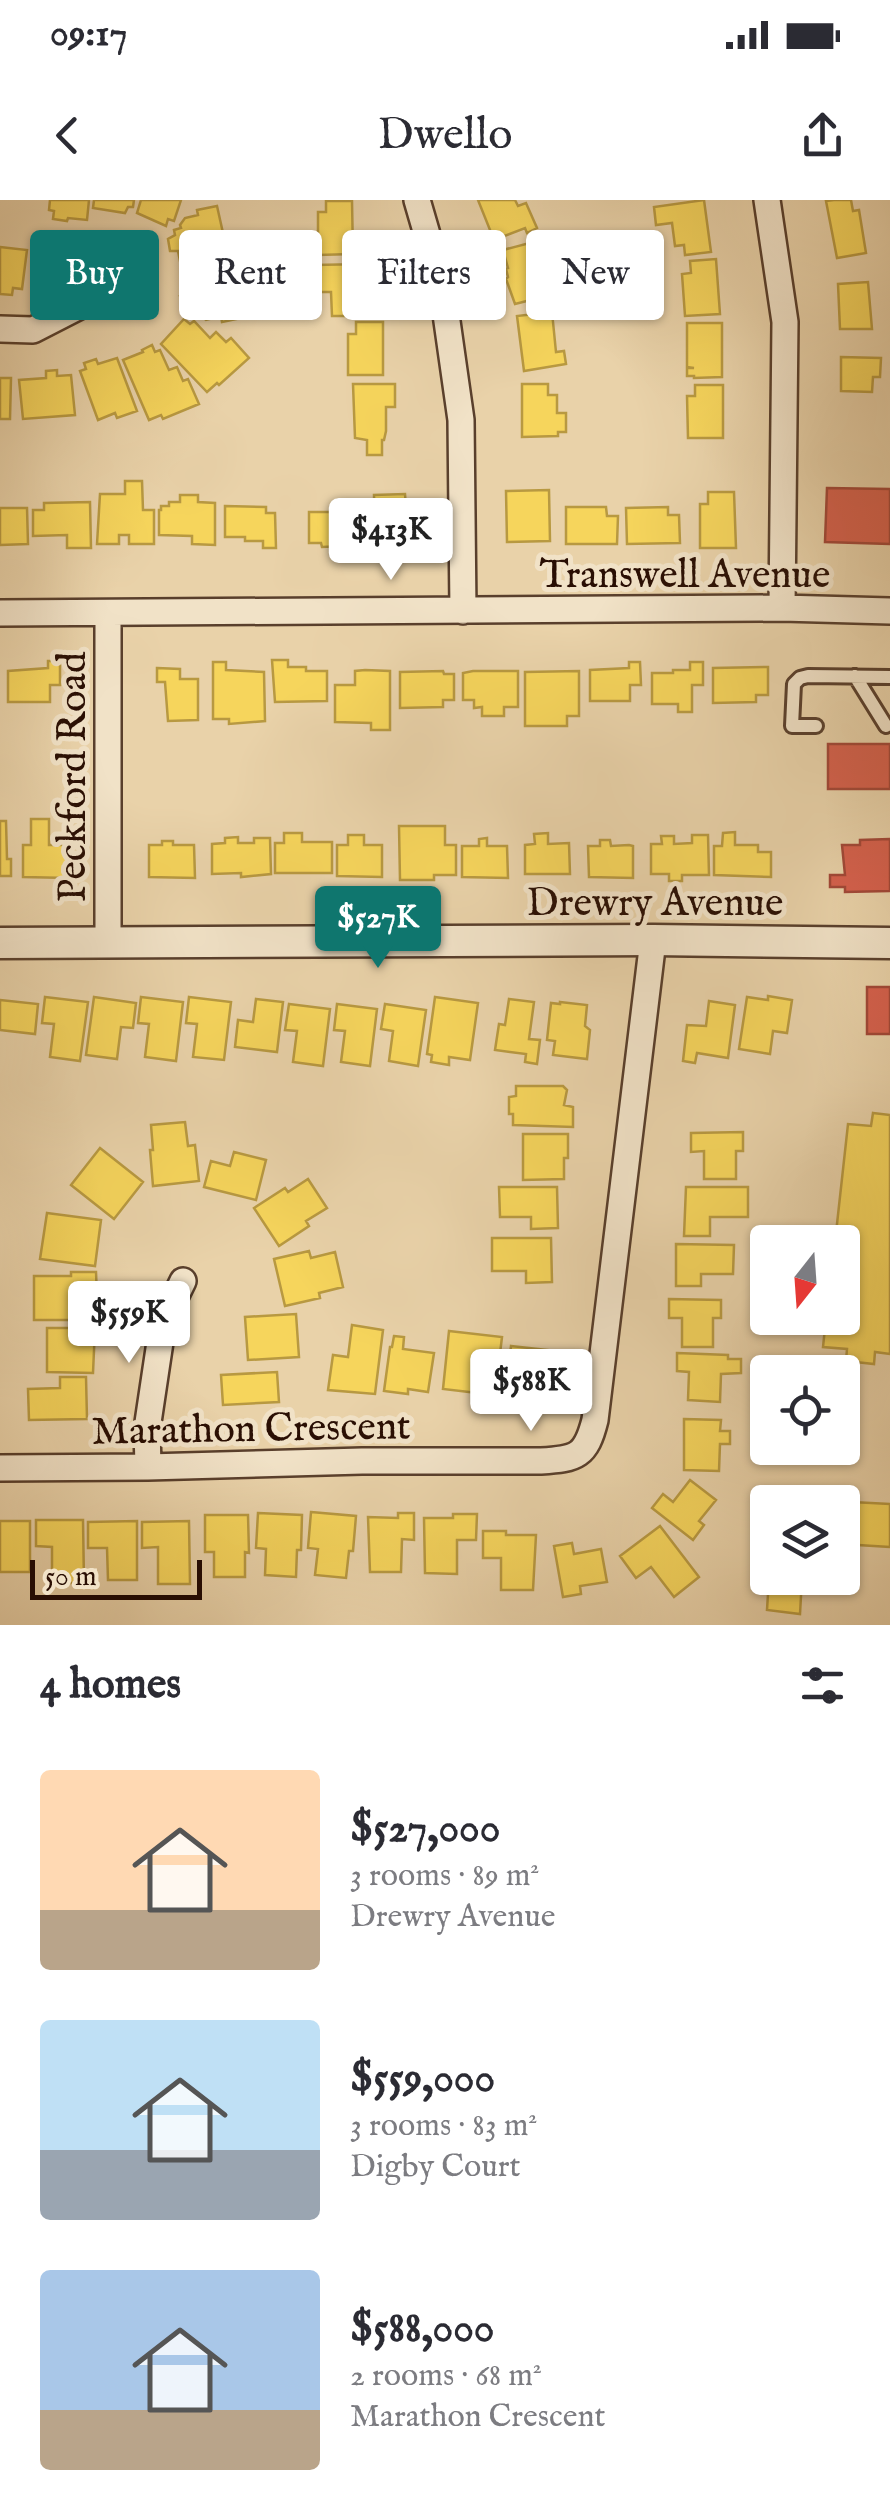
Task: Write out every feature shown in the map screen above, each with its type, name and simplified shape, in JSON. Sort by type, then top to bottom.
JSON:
[{"type":"street","points":[[417,200],[442,286],[461,420],[463,611]]},
{"type":"street","points":[[766,200],[785,322],[782,608]]},
{"type":"street","points":[[0,328],[34,330],[53,320]]},
{"type":"street","name":"Transwell Avenue","points":[[0,613],[782,608],[890,611]]},
{"type":"street","name":"Peckford Road","points":[[108,613],[108,942]]},
{"type":"street","name":"Marathon Crescent","points":[[0,1468],[362,1460],[541,1462],[580,1455],[590,1440],[595,1420],[653,940]]},
{"type":"street","name":"Drewry Avenue","points":[[0,943],[890,943]]},
{"type":"street","points":[[148,1467],[148,1429],[164,1322],[183,1281]]},
{"type":"lane","points":[[855,676],[886,726]]},
{"type":"lane","points":[[816,726],[792,726],[794,684],[800,678],[890,676]]},
{"type":"building: Homes","points":[[50,200],[89,200],[87,220],[53,219]]},
{"type":"building: Homes","points":[[94,200],[134,200],[133,207],[125,213],[93,208]]},
{"type":"building: Homes","points":[[141,200],[181,200],[174,221],[168,219],[166,226],[137,213]]},
{"type":"building: Homes","points":[[478,200],[515,200],[518,206],[526,203],[537,228],[506,235],[506,230],[490,230]]},
{"type":"building: Homes","points":[[704,200],[711,252],[685,255],[684,245],[675,246],[672,223],[656,225],[654,207]]},
{"type":"building: Homes","points":[[851,200],[853,211],[859,210],[866,253],[837,258],[826,201]]},
{"type":"building: Homes","points":[[326,201],[352,201],[353,230],[342,230],[342,254],[322,255],[318,212],[326,212]]},
{"type":"building: Homes","points":[[217,206],[222,230],[179,230],[179,256],[178,251],[170,251],[168,239],[181,228],[185,218],[198,215],[197,210]]},
{"type":"building: Homes","points":[[526,244],[526,301],[515,304],[506,279],[506,249]]},
{"type":"building: Homes","points":[[0,247],[27,250],[22,289],[13,288],[12,295],[0,294]]},
{"type":"building: Homes","points":[[716,259],[720,314],[685,316],[682,274],[691,273],[690,261]]},
{"type":"building: Homes","points":[[342,264],[342,316],[332,316],[331,292],[322,292],[322,265]]},
{"type":"building: Homes","points":[[868,282],[872,329],[840,329],[838,284]]},
{"type":"building: Homes","points":[[517,316],[553,320],[556,352],[564,351],[566,364],[524,371]]},
{"type":"building: Homes","points":[[183,320],[190,324],[194,321],[210,338],[216,332],[226,342],[231,338],[249,358],[207,392],[161,344]]},
{"type":"building: Homes","points":[[356,322],[383,322],[383,375],[348,375],[348,334],[356,334]]},
{"type":"building: Homes","points":[[687,323],[722,323],[722,377],[687,376],[687,368],[694,368],[687,367]]},
{"type":"building: Homes","points":[[152,345],[155,352],[160,350],[169,370],[177,367],[183,381],[188,379],[199,404],[163,419],[161,415],[149,420],[123,360]]},
{"type":"building: Homes","points":[[841,357],[881,358],[880,377],[873,377],[872,392],[841,391]]},
{"type":"building: Homes","points":[[117,358],[137,411],[98,420],[80,371],[86,369],[84,363],[96,359],[98,364]]},
{"type":"building: Homes","points":[[57,370],[57,376],[71,375],[75,415],[23,419],[19,380],[46,378],[46,371]]},
{"type":"building: Homes","points":[[0,378],[11,378],[10,419],[0,419]]},
{"type":"building: Homes","points":[[353,384],[395,384],[395,407],[386,407],[382,455],[367,455],[367,440],[355,438]]},
{"type":"building: Homes","points":[[522,384],[548,384],[548,395],[557,395],[557,413],[566,413],[566,432],[558,432],[558,436],[522,437]]},
{"type":"building: Homes","points":[[695,385],[723,385],[723,438],[688,438],[687,396],[695,396]]},
{"type":"building: Homes","points":[[125,481],[142,481],[143,510],[154,510],[154,544],[129,544],[129,535],[119,535],[119,544],[97,544],[100,494],[125,494]]},
{"type":"building: Homes","points":[[549,490],[550,541],[507,542],[506,491]]},
{"type":"building: Homes","points":[[708,492],[734,492],[736,548],[700,548],[700,504],[708,504]]},
{"type":"building: Homes","points":[[405,494],[408,534],[416,534],[416,546],[388,547],[388,537],[375,537],[374,495]]},
{"type":"building: Homes","points":[[180,495],[198,495],[198,502],[215,503],[215,545],[192,544],[192,536],[159,535],[161,506],[180,502]]},
{"type":"building: Homes","points":[[337,500],[349,500],[349,520],[360,520],[361,550],[309,543],[309,512],[338,512]]},
{"type":"building: Homes","points":[[90,502],[91,548],[67,548],[67,535],[33,536],[33,510],[44,510],[44,503]]},
{"type":"building: Homes","points":[[225,506],[266,507],[266,513],[275,513],[276,548],[263,548],[263,541],[245,541],[245,537],[225,537]]},
{"type":"building: Homes","points":[[566,507],[606,507],[607,516],[618,516],[617,544],[566,544]]},
{"type":"building: Homes","points":[[668,507],[668,515],[679,515],[680,543],[627,544],[626,508]]},
{"type":"building: Homes","points":[[0,508],[27,508],[28,544],[0,545]]},
{"type":"building: Homes","points":[[272,660],[288,660],[288,667],[306,667],[306,671],[327,671],[327,701],[275,702]]},
{"type":"building: Homes","points":[[48,661],[60,661],[60,685],[50,685],[50,702],[8,702],[8,671],[48,668]]},
{"type":"building: Homes","points":[[213,662],[226,662],[226,670],[264,672],[265,721],[229,724],[229,719],[213,719]]},
{"type":"building: Homes","points":[[629,662],[640,662],[641,685],[630,685],[630,701],[590,701],[590,670],[629,668]]},
{"type":"building: Homes","points":[[690,662],[703,662],[703,685],[692,685],[692,712],[678,712],[678,704],[652,704],[652,673],[690,670]]},
{"type":"building: Homes","points":[[768,667],[768,695],[756,695],[756,702],[713,703],[713,668]]},
{"type":"building: Homes","points":[[157,668],[180,669],[180,679],[198,679],[198,720],[168,721],[165,682],[157,682]]},
{"type":"building: Homes","points":[[355,671],[390,671],[390,730],[371,730],[371,723],[335,722],[335,685],[355,685]]},
{"type":"building: Homes","points":[[518,671],[518,707],[504,707],[504,716],[482,716],[482,707],[474,708],[474,700],[463,700],[463,673]]},
{"type":"building: Homes","points":[[579,671],[579,716],[567,716],[567,726],[525,726],[525,672]]},
{"type":"building: Homes","points":[[400,672],[454,674],[454,700],[443,700],[443,707],[400,708]]},
{"type":"building: Homes","points":[[31,819],[49,819],[49,845],[69,845],[69,878],[23,877],[23,845],[31,845]]},
{"type":"building: Homes","points":[[0,821],[6,821],[11,876],[0,876]]},
{"type":"building: Homes","points":[[399,826],[445,826],[445,845],[456,845],[456,875],[434,875],[434,880],[400,880]]},
{"type":"building: Homes","points":[[735,832],[735,845],[758,845],[758,852],[771,852],[771,877],[714,875],[714,846],[722,846],[723,833]]},
{"type":"building: Homes","points":[[284,833],[302,833],[302,842],[332,842],[332,873],[275,873],[275,843],[284,843]]},
{"type":"building: Homes","points":[[548,833],[548,844],[569,843],[570,874],[525,874],[525,845],[535,844],[534,834]]},
{"type":"building: Homes","points":[[348,835],[364,835],[364,845],[382,845],[382,877],[337,876],[337,845],[348,845]]},
{"type":"building: Homes","points":[[692,835],[708,835],[709,875],[682,875],[682,881],[669,881],[669,874],[651,874],[651,844],[662,844],[661,836],[674,836],[674,844],[692,843]]},
{"type":"building: Homes","points":[[238,837],[238,843],[270,838],[271,874],[212,874],[212,844]]},
{"type":"building: Homes","points":[[487,838],[487,846],[507,846],[508,878],[462,877],[462,846],[479,846],[479,839]]},
{"type":"building: Homes","points":[[600,840],[610,840],[611,846],[633,846],[633,878],[589,877],[588,846],[600,846]]},
{"type":"building: Homes","points":[[162,841],[194,845],[195,878],[149,877],[149,845],[162,845]]},
{"type":"building: Homes","points":[[768,996],[792,1000],[787,1033],[773,1031],[770,1054],[739,1049],[747,997],[768,1000]]},
{"type":"building: Homes","points":[[45,997],[88,1002],[80,1061],[50,1057],[54,1024],[42,1023]]},
{"type":"building: Homes","points":[[94,997],[136,1003],[133,1028],[121,1027],[117,1059],[86,1055]]},
{"type":"building: Homes","points":[[141,997],[183,1002],[176,1061],[145,1057],[149,1024],[138,1023]]},
{"type":"building: Homes","points":[[189,997],[231,1002],[224,1060],[193,1057],[197,1024],[186,1023]]},
{"type":"building: Homes","points":[[435,997],[478,1003],[470,1060],[449,1057],[449,1065],[431,1062],[432,1055],[427,1054]]},
{"type":"building: Homes","points":[[256,999],[283,1002],[277,1052],[235,1047],[238,1020],[253,1022]]},
{"type":"building: Homes","points":[[509,999],[534,1002],[529,1039],[540,1040],[537,1064],[525,1062],[526,1054],[495,1050],[499,1024],[505,1025]]},
{"type":"building: Homes","points":[[0,1000],[38,1004],[35,1034],[0,1030]]},
{"type":"building: Homes","points":[[709,1001],[735,1005],[728,1058],[697,1053],[695,1063],[683,1061],[687,1025],[706,1026]]},
{"type":"building: Homes","points":[[551,1003],[587,1005],[587,1059],[553,1055],[555,1041],[547,1040]]},
{"type":"building: Homes","points":[[289,1004],[330,1009],[323,1066],[293,1062],[297,1031],[285,1030]]},
{"type":"building: Homes","points":[[337,1004],[377,1009],[370,1066],[341,1062],[345,1031],[334,1030]]},
{"type":"building: Homes","points":[[385,1004],[426,1010],[418,1066],[389,1061],[393,1031],[381,1029]]},
{"type":"building: Homes","points":[[516,1086],[563,1086],[567,1090],[564,1105],[573,1107],[573,1127],[513,1125],[509,1097],[516,1096]]},
{"type":"building: Homes","points":[[873,1113],[890,1115],[890,1354],[875,1352],[874,1364],[860,1362],[860,1355],[846,1355],[847,1349],[823,1347],[824,1335],[860,1335],[860,1225],[837,1225],[848,1124],[871,1126]]},
{"type":"building: Homes","points":[[185,1122],[188,1146],[195,1145],[199,1181],[153,1186],[151,1125]]},
{"type":"building: Homes","points":[[743,1132],[743,1151],[736,1151],[736,1179],[704,1179],[704,1151],[691,1152],[691,1133]]},
{"type":"building: Homes","points":[[523,1134],[568,1134],[564,1179],[523,1180]]},
{"type":"building: Homes","points":[[100,1148],[143,1182],[114,1219],[71,1185]]},
{"type":"building: Homes","points":[[234,1152],[266,1160],[256,1200],[204,1187],[211,1161],[230,1166]]},
{"type":"building: Homes","points":[[308,1179],[327,1208],[279,1246],[254,1208]]},
{"type":"building: Homes","points":[[499,1187],[557,1187],[558,1228],[531,1229],[531,1217],[500,1217]]},
{"type":"building: Homes","points":[[686,1187],[748,1187],[748,1217],[710,1217],[710,1236],[684,1236]]},
{"type":"building: Homes","points":[[47,1213],[101,1220],[95,1266],[40,1259]]},
{"type":"building: Homes","points":[[492,1238],[551,1238],[552,1282],[526,1283],[526,1271],[492,1271]]},
{"type":"building: Homes","points":[[676,1244],[734,1245],[733,1274],[701,1274],[701,1286],[676,1286]]},
{"type":"building: Homes","points":[[309,1251],[311,1258],[335,1252],[343,1287],[319,1293],[320,1298],[285,1306],[274,1259]]},
{"type":"building: Homes","points":[[71,1272],[96,1272],[97,1297],[86,1297],[86,1320],[34,1320],[34,1276],[71,1276]]},
{"type":"building: Homes","points":[[669,1299],[721,1300],[721,1318],[713,1318],[713,1347],[682,1347],[682,1318],[669,1318]]},
{"type":"building: Homes","points":[[296,1314],[299,1357],[248,1360],[245,1317]]},
{"type":"building: Homes","points":[[352,1325],[383,1330],[375,1394],[328,1390],[333,1355],[348,1357]]},
{"type":"building: Homes","points":[[47,1328],[95,1328],[93,1373],[47,1372]]},
{"type":"building: Homes","points":[[449,1331],[502,1337],[495,1395],[443,1389]]},
{"type":"building: Homes","points":[[394,1336],[404,1337],[403,1349],[434,1353],[428,1392],[384,1391]]},
{"type":"building: Homes","points":[[511,1346],[557,1351],[552,1391],[506,1391]]},
{"type":"building: Homes","points":[[677,1353],[741,1359],[741,1373],[721,1374],[720,1402],[688,1400],[689,1372],[677,1371]]},
{"type":"building: Homes","points":[[277,1372],[279,1402],[223,1405],[221,1375]]},
{"type":"building: Homes","points":[[60,1377],[86,1377],[87,1419],[29,1420],[28,1389],[60,1388]]},
{"type":"building: Homes","points":[[684,1419],[721,1420],[720,1431],[730,1431],[730,1444],[720,1444],[719,1471],[684,1470]]},
{"type":"building: Homes","points":[[690,1480],[716,1500],[699,1521],[704,1525],[693,1540],[652,1508],[663,1494],[673,1502]]},
{"type":"building: Homes","points":[[860,1502],[890,1504],[890,1547],[860,1545]]},
{"type":"building: Homes","points":[[311,1512],[356,1516],[346,1578],[315,1575],[318,1549],[308,1548]]},
{"type":"building: Homes","points":[[258,1513],[302,1515],[296,1577],[265,1575],[266,1549],[256,1548]]},
{"type":"building: Homes","points":[[398,1513],[414,1513],[414,1540],[402,1539],[401,1572],[370,1572],[368,1517],[398,1518]]},
{"type":"building: Homes","points":[[453,1514],[477,1514],[476,1540],[457,1540],[457,1574],[425,1573],[424,1518],[453,1518]]},
{"type":"building: Homes","points":[[205,1515],[248,1515],[245,1577],[214,1577],[214,1552],[205,1552]]},
{"type":"building: Homes","points":[[36,1520],[83,1520],[84,1583],[52,1583],[52,1547],[36,1546]]},
{"type":"building: Homes","points":[[0,1521],[30,1521],[30,1572],[0,1572]]},
{"type":"building: Homes","points":[[137,1521],[137,1580],[108,1580],[107,1548],[88,1548],[88,1522]]},
{"type":"building: Homes","points":[[189,1521],[190,1584],[158,1584],[158,1547],[142,1548],[142,1522]]},
{"type":"building: Homes","points":[[660,1526],[699,1577],[674,1597],[651,1567],[636,1578],[620,1556]]},
{"type":"building: Homes","points":[[483,1531],[536,1535],[533,1590],[501,1590],[501,1558],[483,1558]]},
{"type":"building: Homes","points":[[572,1543],[574,1554],[601,1549],[607,1582],[580,1586],[581,1594],[563,1597],[554,1546]]},
{"type":"building: Homes","points":[[768,1595],[801,1595],[800,1614],[767,1610]]},
{"type":"building: Shops","points":[[827,488],[890,489],[890,544],[825,542]]},
{"type":"building: Shops","points":[[828,744],[890,744],[890,789],[828,789]]},
{"type":"building: Shops","points":[[890,839],[890,891],[845,892],[845,887],[830,887],[830,875],[845,875],[842,845]]},
{"type":"building: Shops","points":[[867,987],[890,987],[890,1034],[867,1034]]}]
